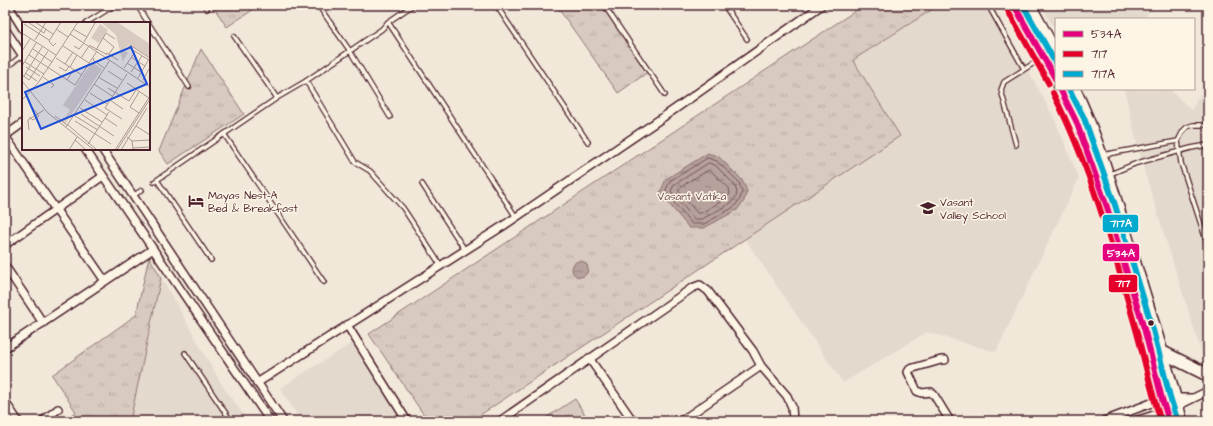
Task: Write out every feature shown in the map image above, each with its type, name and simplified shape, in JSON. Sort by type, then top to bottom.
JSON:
[{"type":"main road","points":[[1014,5],[1055,78]]},
{"type":"main road","points":[[1028,5],[1055,52]]},
{"type":"main road","points":[[1061,90],[1076,120],[1107,207],[1153,360],[1170,407],[1181,421]]},
{"type":"main road","points":[[1074,90],[1088,121],[1108,175],[1162,352],[1170,407]]},
{"type":"main road","points":[[1162,352],[1208,375]]},
{"type":"street","points":[[8,5],[22,27]]},
{"type":"street","points":[[257,383],[516,217],[675,109],[822,5]]},
{"type":"street","points":[[5,29],[22,54]]},
{"type":"street","points":[[22,124],[5,136],[105,281]]},
{"type":"street","points":[[86,150],[270,421]]},
{"type":"street","points":[[103,150],[283,421]]},
{"type":"street","points":[[5,244],[103,176]]},
{"type":"street","points":[[124,206],[134,195]]},
{"type":"street","points":[[5,348],[153,249]]},
{"type":"street","points":[[5,266],[43,323]]},
{"type":"street","points":[[500,421],[692,288],[700,286],[708,291],[742,335],[761,366],[787,396],[792,407],[793,421]]},
{"type":"street","points":[[347,326],[407,421]]},
{"type":"street","points":[[589,358],[632,421]]},
{"type":"street","points":[[945,360],[916,366],[908,372],[915,388],[922,393],[931,392],[950,421]]},
{"type":"street","points":[[681,421],[761,366]]},
{"type":"street","points":[[1135,421],[1208,391]]},
{"type":"street","points":[[5,402],[18,421]]},
{"type":"street","points":[[1104,421],[1170,407]]},
{"type":"street","points":[[43,421],[58,409]]},
{"type":"lane","points":[[88,22],[115,5]]},
{"type":"lane","points":[[137,5],[148,22]]},
{"type":"lane","points":[[205,5],[208,9]]},
{"type":"lane","points":[[318,5],[350,51],[390,117]]},
{"type":"lane","points":[[211,260],[156,181],[277,98],[306,81],[350,51],[413,5]]},
{"type":"lane","points":[[496,5],[588,142]]},
{"type":"lane","points":[[604,5],[665,95]]},
{"type":"lane","points":[[724,5],[747,39]]},
{"type":"lane","points":[[988,5],[1024,69]]},
{"type":"lane","points":[[388,22],[516,217]]},
{"type":"lane","points":[[150,26],[189,86]]},
{"type":"lane","points":[[234,36],[277,98]]},
{"type":"lane","points":[[1016,145],[1001,90],[1004,82],[1044,56]]},
{"type":"lane","points":[[5,69],[22,57]]},
{"type":"lane","points":[[306,81],[355,162],[370,171],[403,208],[441,266]]},
{"type":"lane","points":[[1208,125],[1193,125],[1187,127],[1183,131],[1178,141],[1179,151],[1192,199],[1208,246]]},
{"type":"lane","points":[[224,134],[324,282]]},
{"type":"lane","points":[[1101,155],[1178,141]]},
{"type":"lane","points":[[1108,175],[1137,163],[1179,151],[1208,145]]},
{"type":"lane","points":[[422,184],[465,250]]},
{"type":"lane","points":[[134,195],[142,190]]},
{"type":"lane","points":[[185,353],[231,421]]},
{"type":"shaded area","name":"Vasant Valley School","points":[[939,5],[993,5],[1054,118],[1079,178],[996,352],[927,332],[843,383],[745,239],[900,136],[853,60]]},
{"type":"shaded area","points":[[1041,5],[1152,5],[1146,18],[1055,18],[1055,30]]},
{"type":"shaded area","points":[[1206,85],[1208,86],[1208,366],[1206,367],[1143,167],[1124,90],[1171,90],[1191,110]]},
{"type":"shaded area","points":[[161,277],[222,385],[248,421],[130,421]]},
{"type":"shaded area","points":[[352,343],[402,421],[301,421],[280,388]]},
{"type":"green space","points":[[212,5],[260,5],[227,27]]},
{"type":"green space","points":[[556,5],[601,5],[648,72],[618,93]]},
{"type":"green space","name":"Vasant Vatika","points":[[864,5],[939,5],[853,60],[900,136],[471,421],[428,421],[369,334]]},
{"type":"green space","points":[[201,49],[244,114],[168,164],[159,151]]},
{"type":"green space","points":[[149,257],[161,277],[130,421],[63,421],[76,412],[52,375],[136,315]]},
{"type":"green space","points":[[575,399],[589,421],[541,421]]},
{"type":"water","points":[[708,153],[719,157],[742,180],[747,191],[744,201],[737,210],[704,228],[689,228],[660,193],[666,179]]},
{"type":"water","points":[[580,261],[586,263],[588,269],[586,275],[580,277],[574,275],[572,269],[574,263]]},
{"type":"transit line","name":"534A","points":[[1014,5],[1055,78]]},
{"type":"transit line","name":"717A","points":[[1023,5],[1055,62]]},
{"type":"transit line","name":"717","points":[[1007,9],[1049,84]]},
{"type":"transit line","name":"534A","points":[[1060,90],[1076,121],[1107,207],[1145,332],[1169,421]]},
{"type":"transit line","name":"717A","points":[[1070,90],[1084,118],[1115,205],[1153,330],[1177,419]]},
{"type":"transit line","name":"717","points":[[1053,93],[1079,151],[1101,211],[1161,421]]},
{"type":"place","name":"Mayas Nest-A Bed & Breakfast","points":[[196,201]]},
{"type":"place","name":"Vasant Valley School","points":[[928,208]]}]
